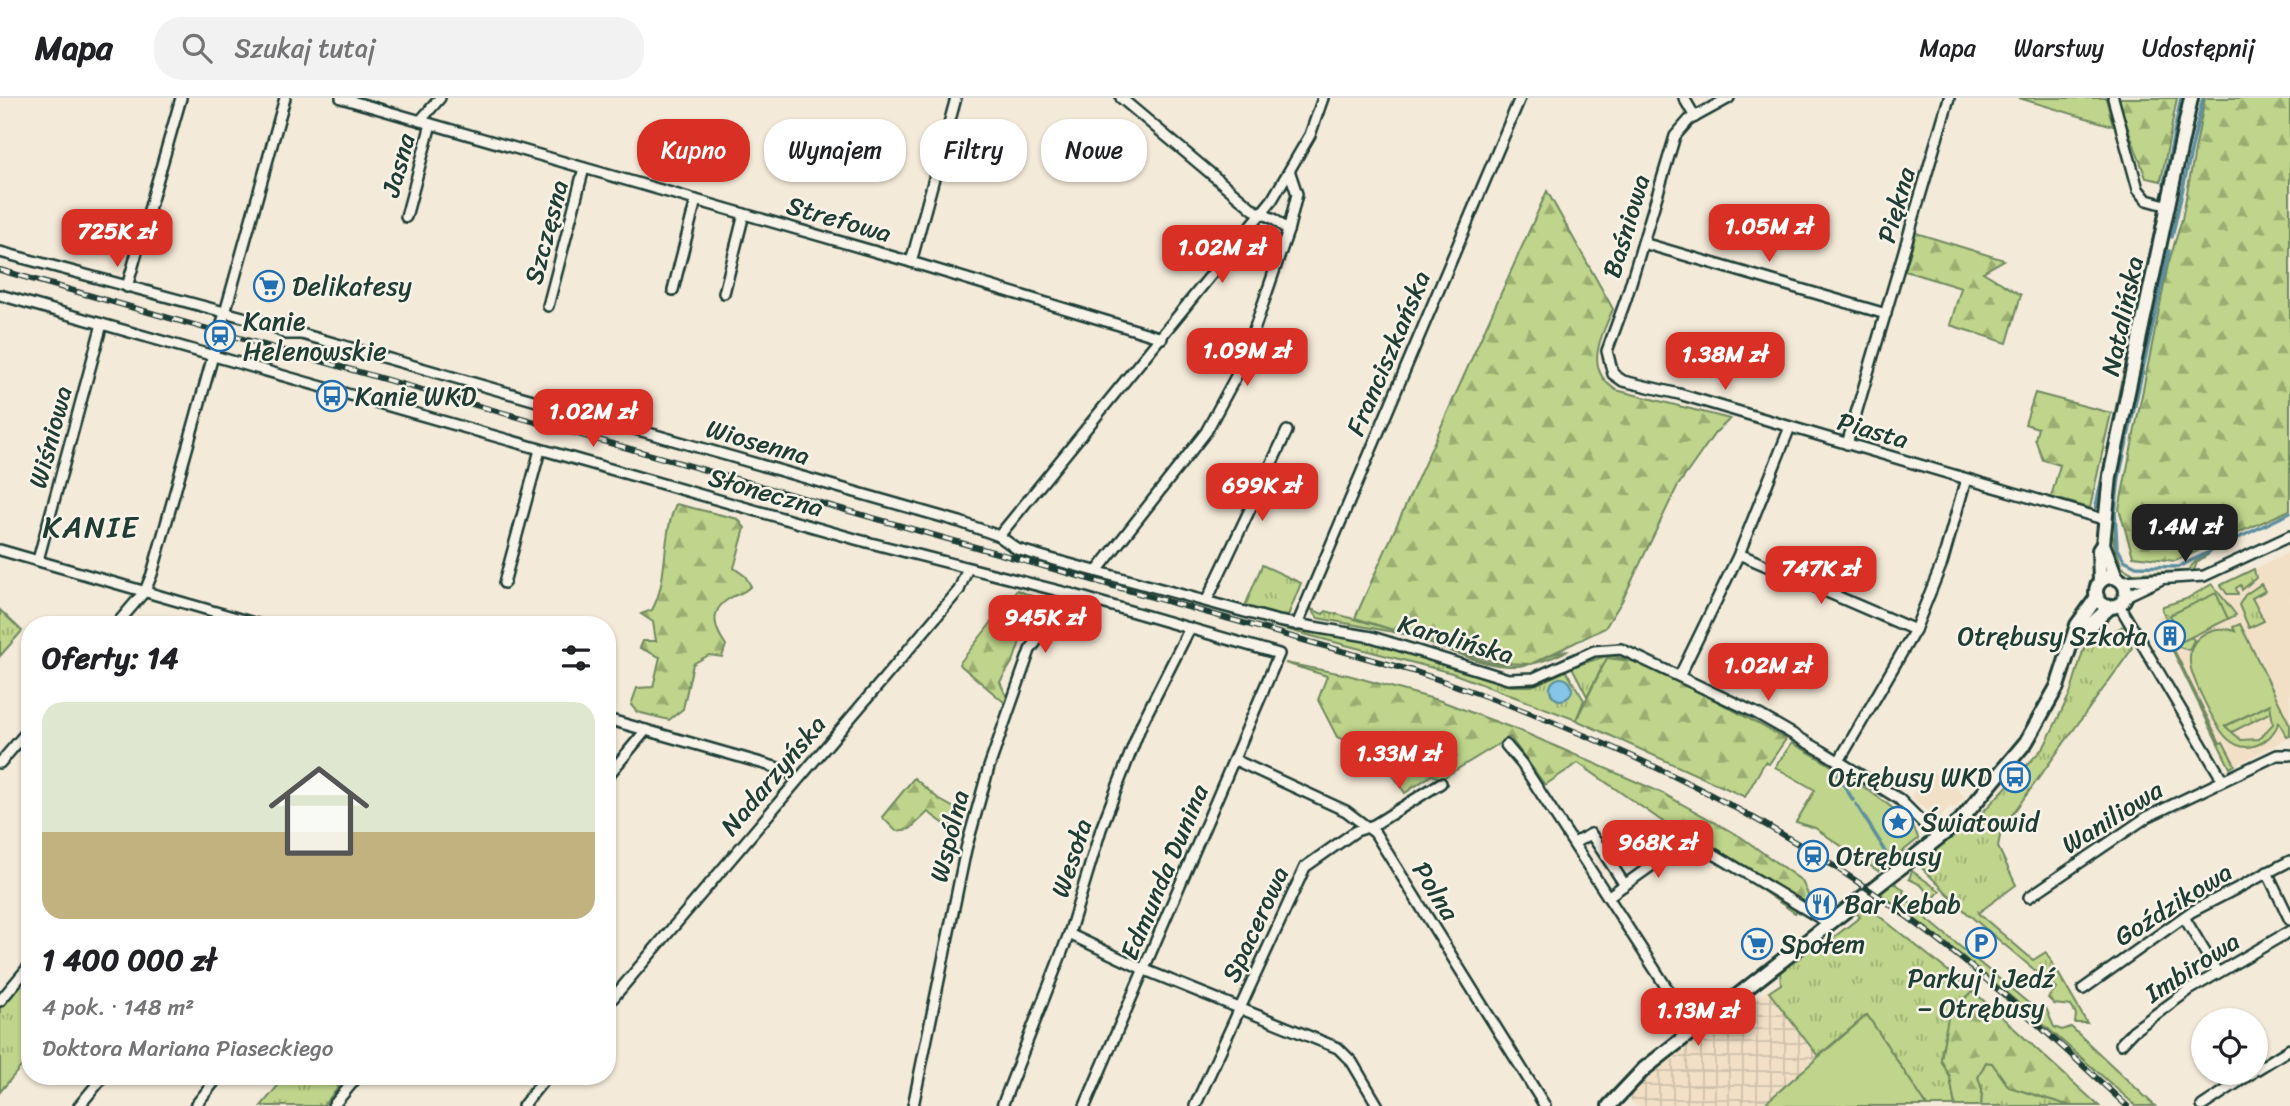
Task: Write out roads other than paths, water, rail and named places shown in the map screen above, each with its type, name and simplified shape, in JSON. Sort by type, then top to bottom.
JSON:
[{"type":"main road","name":"Natalińska","points":[[2118,603],[2119,579],[2103,544],[2103,519],[2191,98]]},
{"type":"main road","name":"Natalińska","points":[[2097,597],[2100,582],[2099,550],[2103,544]]},
{"type":"main road","points":[[2100,582],[2119,579]]},
{"type":"main road","points":[[1609,1106],[1644,1069],[1960,821],[2026,742],[2057,687],[2075,639],[2077,625],[2097,597],[2118,603]]},
{"type":"main road","points":[[2075,639],[2118,603]]},
{"type":"street","points":[[127,287],[181,98]]},
{"type":"street","points":[[123,616],[145,590],[152,574],[285,98]]},
{"type":"street","name":"Strefowa","points":[[341,98],[911,262],[1162,338]]},
{"type":"street","points":[[420,121],[440,98]]},
{"type":"street","points":[[911,262],[956,98]]},
{"type":"street","points":[[1121,98],[1261,214],[1274,219],[1288,231]]},
{"type":"street","points":[[999,536],[1261,214],[1290,173],[1310,135],[1323,98]]},
{"type":"street","name":"Franciszkańska","points":[[1297,625],[1520,98]]},
{"type":"street","points":[[1684,98],[1695,117],[1729,98]]},
{"type":"street","name":"Piękna","points":[[1847,444],[1949,98]]},
{"type":"street","points":[[2113,98],[2138,189],[2148,201],[2169,206]]},
{"type":"street","name":"Baśniowa","points":[[1607,354],[1675,136],[1695,117]]},
{"type":"street","name":"Jasna","points":[[406,217],[431,124]]},
{"type":"street","name":"Szczęsna","points":[[548,306],[584,168]]},
{"type":"street","points":[[1097,571],[1206,432],[1242,365],[1288,231],[1297,194],[1290,173]]},
{"type":"street","points":[[673,290],[696,200]]},
{"type":"street","points":[[724,293],[744,214]]},
{"type":"street","points":[[1643,243],[1886,314]]},
{"type":"street","name":"Wiosenna","points":[[0,252],[270,324],[286,334],[302,334],[999,536]]},
{"type":"street","name":"Słoneczna","points":[[0,295],[967,570],[1071,594],[1279,654]]},
{"type":"street","name":"Wiśniowa","points":[[38,560],[102,324]]},
{"type":"street","name":"Piasta","points":[[1607,354],[1610,371],[1623,381],[1679,394],[2103,519]]},
{"type":"street","points":[[1680,675],[1738,554],[1790,428]]},
{"type":"street","points":[[1207,600],[1287,432]]},
{"type":"street","points":[[504,583],[540,450]]},
{"type":"street","points":[[1839,761],[1915,630],[1942,564],[1966,479]]},
{"type":"street","name":"Karolińska","points":[[999,536],[1017,549],[1297,625],[1372,637],[1512,679],[1538,676],[1590,652],[1612,647],[1680,675],[1756,713],[1839,761],[1899,799],[1939,839]]},
{"type":"street","points":[[2119,579],[2189,579],[2211,573],[2290,536]]},
{"type":"street","points":[[0,550],[231,616]]},
{"type":"street","points":[[1738,554],[1915,630]]},
{"type":"street","name":"Nadarzyńska","points":[[616,994],[959,590],[967,570]]},
{"type":"street","points":[[2160,580],[2118,603],[2222,779]]},
{"type":"street","name":"Wspólna","points":[[913,1106],[966,849],[989,767],[1030,650],[1071,594]]},
{"type":"street","name":"Wesoła","points":[[1002,1106],[1069,934],[1101,830],[1142,723],[1191,628]]},
{"type":"street","name":"Edmunda Dunina","points":[[1085,1106],[1279,654]]},
{"type":"street","points":[[616,722],[782,769],[798,779]]},
{"type":"street","points":[[616,766],[646,730]]},
{"type":"street","points":[[0,763],[21,738]]},
{"type":"street","points":[[1506,745],[1609,896],[1694,1030]]},
{"type":"street","name":"Waniliowa","points":[[2029,897],[2129,828],[2222,779],[2277,755],[2290,755]]},
{"type":"street","name":"Polna","points":[[1235,760],[1346,811],[1368,826],[1387,850],[1545,1106]]},
{"type":"street","name":"Spacerowa","points":[[1195,1106],[1303,869],[1368,826],[1441,783]]},
{"type":"street","points":[[1574,843],[1591,834],[1625,884]]},
{"type":"street","points":[[1609,896],[1689,839],[1830,924]]},
{"type":"street","name":"Goździkowa","points":[[2083,989],[2184,917],[2290,861]]},
{"type":"street","points":[[2267,872],[2290,919]]},
{"type":"street","points":[[2184,917],[2217,972]]},
{"type":"street","name":"Imbirowa","points":[[2121,1044],[2133,1031],[2217,972],[2290,931]]},
{"type":"street","points":[[1069,934],[1145,970],[1338,1048],[1352,1062],[1378,1106]]},
{"type":"street","points":[[0,1001],[21,976]]},
{"type":"street","points":[[2268,1062],[2290,1049]]},
{"type":"street","points":[[79,1106],[96,1085]]},
{"type":"street","points":[[195,1106],[212,1085]]},
{"type":"street","points":[[333,1106],[350,1085]]},
{"type":"street","points":[[523,1106],[540,1085]]},
{"type":"street","points":[[2202,1106],[2233,1085]]},
{"type":"water","points":[[1557,678],[1565,678],[1572,685],[1572,693],[1565,700],[1557,700],[1550,693],[1550,685]]},
{"type":"waterway","points":[[2164,184],[2181,98]]},
{"type":"waterway","points":[[2172,237],[2203,98]]},
{"type":"waterway","points":[[2131,345],[2157,222]]},
{"type":"waterway","points":[[2169,251],[2119,477],[2115,512],[2117,547],[2124,560],[2136,566],[2178,567],[2290,513]]},
{"type":"waterway","points":[[2126,366],[2128,357]]},
{"type":"waterway","points":[[2096,506],[2122,385]]},
{"type":"waterway","points":[[1837,774],[1853,800]]},
{"type":"waterway","points":[[1856,804],[1880,842]]},
{"type":"waterway","points":[[1881,845],[1888,857]]},
{"type":"railway","points":[[0,270],[1416,672],[1543,718],[1666,772],[1726,803],[1842,871],[1958,956],[2127,1106]]},
{"type":"place","name":"Delikatesy","points":[[269,286]]},
{"type":"place","name":"Kanie Helenowskie","points":[[220,336]]},
{"type":"place","name":"Kanie WKD","points":[[332,396]]},
{"type":"place","name":"Otrębusy Szkoła","points":[[2170,636]]},
{"type":"place","name":"Otrębusy WKD","points":[[2015,777]]},
{"type":"place","name":"Światowid","points":[[1898,822]]},
{"type":"place","name":"Otrębusy","points":[[1813,856]]},
{"type":"place","name":"Bar Kebab","points":[[1821,904]]},
{"type":"place","name":"Parkuj i Jedź – Otrębusy","points":[[1981,943]]},
{"type":"place","name":"Społem","points":[[1757,944]]},
{"type":"district","name":"KANIE","points":[[91,527]]}]
